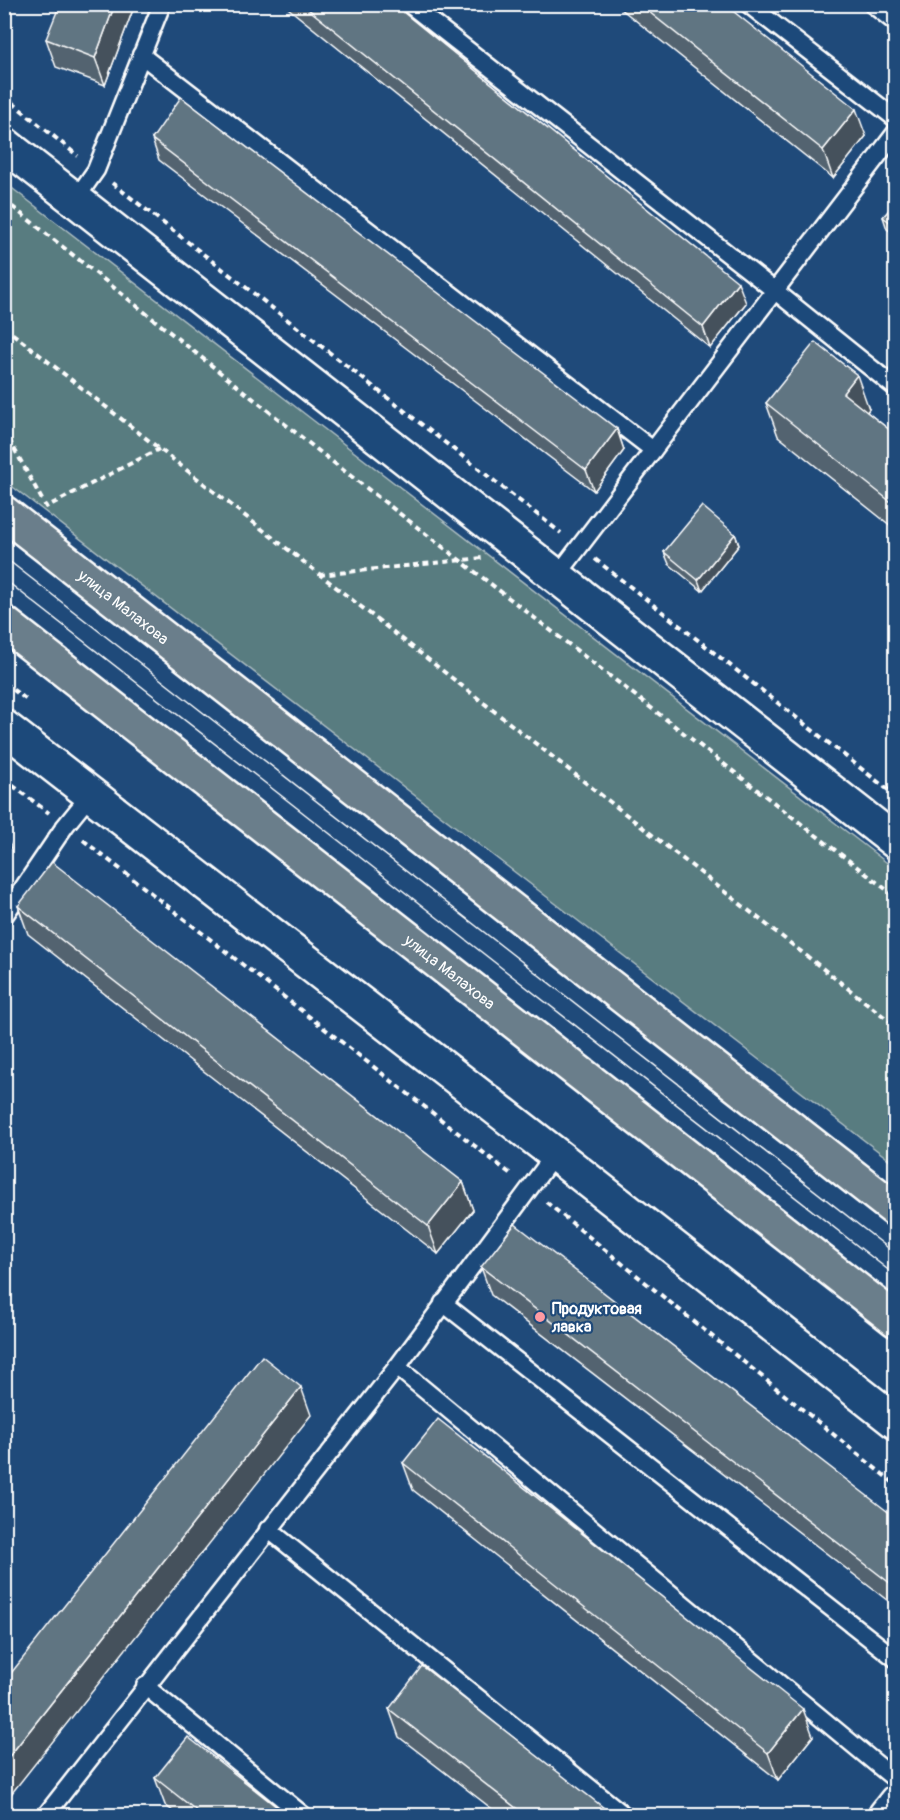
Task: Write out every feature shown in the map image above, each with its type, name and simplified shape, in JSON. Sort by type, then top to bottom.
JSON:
[{"type":"main road","name":"улица Малахова","points":[[4,513],[896,1210]]},
{"type":"main road","name":"улица Малахова","points":[[4,623],[896,1320]]},
{"type":"street","points":[[4,144],[896,842]]},
{"type":"street","points":[[4,727],[555,1154],[896,1422]]},
{"type":"street","points":[[885,1815],[896,1802]]},
{"type":"lane","points":[[75,200],[96,170],[162,4]]},
{"type":"lane","points":[[409,4],[896,388]]},
{"type":"lane","points":[[748,4],[896,119]]},
{"type":"lane","points":[[872,4],[896,23]]},
{"type":"lane","points":[[141,55],[652,450]]},
{"type":"lane","points":[[557,576],[896,132]]},
{"type":"lane","points":[[4,916],[65,826],[91,794]]},
{"type":"lane","points":[[45,1815],[397,1366],[555,1154]]},
{"type":"lane","points":[[443,1303],[896,1659]]},
{"type":"lane","points":[[397,1366],[896,1780]]},
{"type":"lane","points":[[268,1529],[625,1815]]},
{"type":"lane","points":[[145,1686],[304,1815]]},
{"type":"path","points":[[4,96],[896,796]]},
{"type":"path","points":[[4,200],[316,449],[896,897]]},
{"type":"path","points":[[4,327],[896,1026]]},
{"type":"path","points":[[4,430],[46,507],[159,449]]},
{"type":"path","points":[[319,575],[483,558]]},
{"type":"path","points":[[4,683],[27,699]]},
{"type":"path","points":[[4,780],[530,1189],[896,1485]]},
{"type":"green space","points":[[4,182],[895,869],[895,1164],[5,481]]},
{"type":"building","points":[[60,4],[115,4],[95,58],[46,39]]},
{"type":"building","points":[[302,4],[393,4],[738,282],[703,327]]},
{"type":"building","points":[[639,4],[724,4],[856,109],[823,150]]},
{"type":"building","points":[[181,97],[617,429],[586,470],[152,139]]},
{"type":"building","points":[[896,202],[896,227],[883,217]]},
{"type":"building","points":[[815,342],[857,375],[843,393],[896,435],[896,506],[766,403]]},
{"type":"building","points":[[702,506],[735,534],[698,580],[664,552]]},
{"type":"building","points":[[52,862],[463,1182],[428,1226],[18,906]]},
{"type":"building","points":[[515,1224],[896,1518],[895,1587],[481,1267]]},
{"type":"building","points":[[262,1356],[301,1387],[4,1763],[4,1682]]},
{"type":"building","points":[[438,1419],[803,1709],[768,1753],[403,1463]]},
{"type":"building","points":[[422,1666],[613,1815],[525,1815],[389,1709]]},
{"type":"building","points":[[188,1737],[287,1815],[202,1815],[155,1778]]},
{"type":"tram line","points":[[4,557],[896,1254]]},
{"type":"tram line","points":[[4,579],[896,1276]]},
{"type":"place","name":"Продуктовая лавка","points":[[540,1317]]}]
